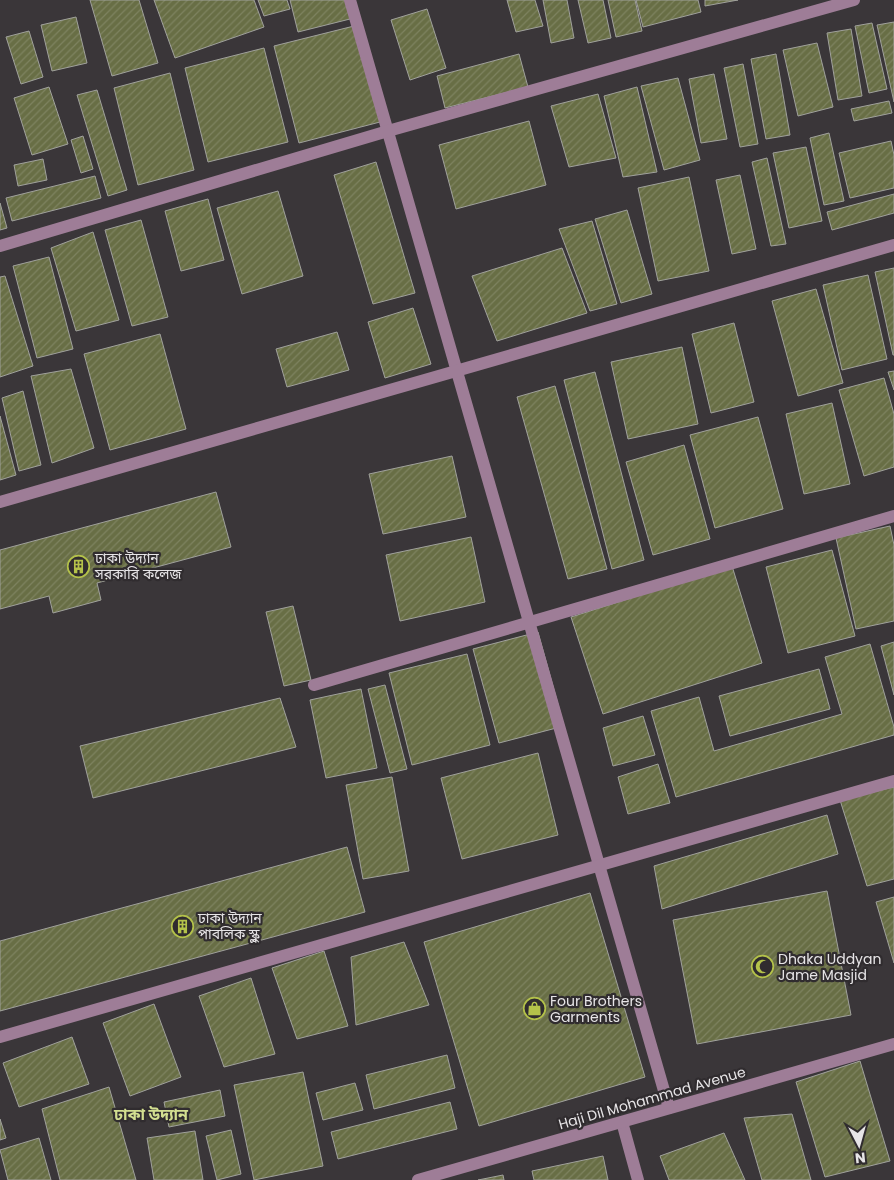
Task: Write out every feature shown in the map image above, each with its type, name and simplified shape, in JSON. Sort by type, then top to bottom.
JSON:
[{"type":"street","points":[[350,0],[669,1108]]},
{"type":"street","points":[[0,246],[388,131],[854,0]]},
{"type":"street","points":[[0,502],[894,245]]},
{"type":"street","points":[[314,685],[894,516]]},
{"type":"street","points":[[0,1037],[894,781]]},
{"type":"street","name":"Haji Dil Mohammad Avenue","points":[[418,1180],[894,1044]]},
{"type":"street","points":[[622,1122],[638,1180]]},
{"type":"building","points":[[90,0],[139,0],[158,63],[112,76]]},
{"type":"building","points":[[154,0],[254,0],[264,27],[175,58]]},
{"type":"building","points":[[258,0],[287,0],[290,9],[264,16]]},
{"type":"building","points":[[290,0],[350,0],[354,18],[298,32]]},
{"type":"building","points":[[507,0],[535,0],[543,26],[516,32]]},
{"type":"building","points":[[543,0],[567,0],[574,38],[551,43]]},
{"type":"building","points":[[578,0],[603,0],[611,38],[588,43]]},
{"type":"building","points":[[608,0],[635,0],[642,31],[616,37]]},
{"type":"building","points":[[636,0],[698,0],[701,12],[643,27]]},
{"type":"building","points":[[705,0],[738,0],[705,6]]},
{"type":"building","points":[[427,9],[446,68],[410,80],[391,20]]},
{"type":"building","points":[[76,17],[87,63],[52,71],[41,25]]},
{"type":"building","points":[[894,22],[894,102],[877,25]]},
{"type":"building","points":[[872,23],[887,89],[869,93],[855,26]]},
{"type":"building","points":[[354,26],[380,122],[299,143],[274,46]]},
{"type":"building","points":[[851,29],[862,96],[838,100],[827,33]]},
{"type":"building","points":[[29,31],[43,77],[21,84],[6,37]]},
{"type":"building","points":[[817,43],[833,107],[798,116],[783,50]]},
{"type":"building","points":[[264,48],[288,142],[208,162],[185,68]]},
{"type":"building","points":[[519,54],[528,87],[445,108],[437,76]]},
{"type":"building","points":[[776,54],[790,135],[766,139],[751,59]]},
{"type":"building","points":[[743,64],[758,144],[740,147],[724,68]]},
{"type":"building","points":[[170,73],[194,170],[138,185],[114,88]]},
{"type":"building","points":[[714,74],[727,139],[701,143],[689,79]]},
{"type":"building","points":[[678,78],[700,160],[664,170],[641,86]]},
{"type":"building","points":[[49,87],[68,144],[32,155],[14,98]]},
{"type":"building","points":[[637,87],[657,172],[623,177],[604,96]]},
{"type":"building","points":[[97,90],[127,190],[108,196],[77,95]]},
{"type":"building","points":[[598,94],[616,158],[569,167],[551,106]]},
{"type":"building","points":[[889,101],[892,113],[854,121],[851,109]]},
{"type":"building","points":[[529,121],[546,185],[456,209],[439,145]]},
{"type":"building","points":[[829,133],[844,201],[824,205],[810,138]]},
{"type":"building","points":[[83,136],[93,169],[81,173],[71,140]]},
{"type":"building","points":[[891,141],[894,155],[894,188],[850,198],[839,153]]},
{"type":"building","points":[[806,147],[822,221],[789,228],[773,153]]},
{"type":"building","points":[[767,158],[786,244],[771,246],[752,162]]},
{"type":"building","points":[[43,159],[47,180],[18,186],[14,165]]},
{"type":"building","points":[[376,162],[415,293],[373,304],[334,175]]},
{"type":"building","points":[[740,175],[756,249],[732,254],[716,180]]},
{"type":"building","points":[[95,176],[101,198],[12,221],[6,198]]},
{"type":"building","points":[[689,177],[709,271],[658,281],[638,188]]},
{"type":"building","points":[[278,191],[303,276],[242,294],[217,208]]},
{"type":"building","points":[[894,194],[894,213],[832,230],[827,212]]},
{"type":"building","points":[[208,199],[224,260],[181,271],[165,211]]},
{"type":"building","points":[[0,203],[7,228],[0,230]]},
{"type":"building","points":[[627,210],[652,294],[621,303],[595,219]]},
{"type":"building","points":[[141,220],[168,317],[132,326],[105,230]]},
{"type":"building","points":[[592,221],[617,304],[590,311],[559,229]]},
{"type":"building","points":[[93,232],[119,320],[76,331],[51,248]]},
{"type":"building","points":[[562,248],[587,313],[497,341],[472,276]]},
{"type":"building","points":[[49,257],[73,349],[37,358],[13,266]]},
{"type":"building","points":[[894,268],[894,355],[893,355],[875,272]]},
{"type":"building","points":[[868,275],[887,359],[842,370],[823,285]]},
{"type":"building","points":[[5,276],[33,366],[0,377],[0,277]]},
{"type":"building","points":[[816,289],[843,383],[798,396],[772,301]]},
{"type":"building","points":[[413,308],[431,364],[385,378],[368,322]]},
{"type":"building","points":[[734,323],[754,402],[711,413],[692,334]]},
{"type":"building","points":[[337,332],[349,370],[287,387],[276,349]]},
{"type":"building","points":[[160,334],[186,429],[110,450],[84,354]]},
{"type":"building","points":[[682,347],[698,424],[628,439],[611,362]]},
{"type":"building","points":[[71,369],[94,448],[52,463],[31,376]]},
{"type":"building","points":[[894,371],[894,390],[888,372]]},
{"type":"building","points":[[595,372],[644,560],[612,569],[564,380]]},
{"type":"building","points":[[884,378],[894,414],[894,467],[864,476],[839,390]]},
{"type":"building","points":[[555,386],[607,569],[568,579],[517,397]]},
{"type":"building","points":[[23,391],[41,465],[19,471],[2,398]]},
{"type":"building","points":[[832,403],[850,484],[804,494],[786,414]]},
{"type":"building","points":[[0,416],[16,475],[0,480]]},
{"type":"building","points":[[758,417],[783,509],[715,528],[690,435]]},
{"type":"building","points":[[684,445],[710,539],[653,555],[626,462]]},
{"type":"building","points":[[452,456],[466,517],[383,534],[369,474]]},
{"type":"building","name":"ঢাকা উদ্যান সরকারি কলেজ","points":[[216,492],[231,547],[97,583],[101,600],[53,613],[49,596],[0,609],[0,550]]},
{"type":"building","points":[[890,526],[894,545],[894,621],[856,629],[836,538]]},
{"type":"building","points":[[471,537],[485,602],[400,621],[386,555]]},
{"type":"building","points":[[832,550],[855,636],[788,653],[766,567]]},
{"type":"building","points":[[732,566],[762,663],[603,714],[571,617]]},
{"type":"building","points":[[293,606],[311,680],[284,686],[266,612]]},
{"type":"building","points":[[538,632],[564,726],[499,743],[473,649]]},
{"type":"building","points":[[894,642],[894,695],[881,646]]},
{"type":"building","points":[[870,644],[894,727],[894,735],[676,797],[651,711],[699,697],[714,751],[842,714],[825,657]]},
{"type":"building","points":[[467,654],[490,745],[412,765],[389,673]]},
{"type":"building","points":[[819,669],[830,709],[730,736],[719,696]]},
{"type":"building","points":[[385,685],[407,769],[390,773],[368,689]]},
{"type":"building","points":[[361,689],[377,768],[326,778],[310,700]]},
{"type":"building","points":[[280,698],[296,747],[93,798],[80,746]]},
{"type":"building","points":[[643,716],[655,755],[613,766],[603,728]]},
{"type":"building","points":[[538,753],[558,835],[462,859],[441,778]]},
{"type":"building","points":[[658,764],[670,803],[628,814],[618,777]]},
{"type":"building","points":[[392,777],[409,871],[363,879],[346,785]]},
{"type":"building","points":[[894,787],[894,879],[867,886],[840,800]]},
{"type":"building","points":[[827,815],[838,854],[662,909],[654,866]]},
{"type":"building","name":"ঢাকা উদ্যান পাবলিক স্কুল","points":[[347,847],[365,912],[0,1011],[0,941]]},
{"type":"building","name":"Dhaka Uddyan Jame Masjid","points":[[827,891],[851,1015],[697,1044],[673,920]]},
{"type":"building","name":"Four Brothers Garments","points":[[590,893],[645,1077],[479,1126],[424,942]]},
{"type":"building","points":[[894,897],[894,963],[876,902]]},
{"type":"building","points":[[404,942],[429,1005],[356,1025],[351,957]]},
{"type":"building","points":[[324,951],[348,1026],[297,1039],[272,968]]},
{"type":"building","points":[[251,978],[275,1054],[224,1067],[199,996]]},
{"type":"building","points":[[154,1004],[181,1077],[130,1096],[103,1023]]},
{"type":"building","points":[[72,1037],[89,1084],[19,1107],[3,1063]]},
{"type":"building","points":[[447,1055],[455,1088],[374,1109],[366,1075]]},
{"type":"building","points":[[860,1061],[890,1161],[825,1177],[796,1082]]},
{"type":"building","points":[[303,1072],[323,1166],[254,1180],[234,1085]]},
{"type":"building","points":[[355,1083],[363,1110],[323,1120],[316,1093]]},
{"type":"building","points":[[109,1087],[136,1180],[60,1180],[42,1109]]},
{"type":"building","points":[[220,1090],[225,1116],[169,1127],[164,1102]]},
{"type":"building","points":[[450,1102],[457,1129],[338,1159],[331,1132]]},
{"type":"building","points":[[792,1114],[811,1180],[762,1180],[744,1118]]},
{"type":"building","points":[[0,1119],[6,1138],[0,1140]]},
{"type":"building","points":[[231,1130],[241,1174],[217,1180],[206,1136]]},
{"type":"building","points":[[195,1131],[203,1180],[154,1180],[147,1138]]},
{"type":"building","points":[[724,1133],[745,1180],[669,1180],[660,1156]]},
{"type":"building","points":[[39,1138],[51,1180],[8,1180],[0,1150]]},
{"type":"building","points":[[603,1156],[608,1180],[534,1180],[532,1171]]},
{"type":"building","points":[[503,1175],[504,1180],[478,1180]]},
{"type":"place","name":"ঢাকা উদ্যান সরকারি কলেজ","points":[[79,566]]},
{"type":"place","name":"ঢাকা উদ্যান পাবলিক স্কুল","points":[[182,926]]},
{"type":"place","name":"Dhaka Uddyan Jame Masjid","points":[[762,967]]},
{"type":"place","name":"Four Brothers Garments","points":[[534,1009]]},
{"type":"district","name":"ঢাকা উদ্যান","points":[[151,1114]]}]
